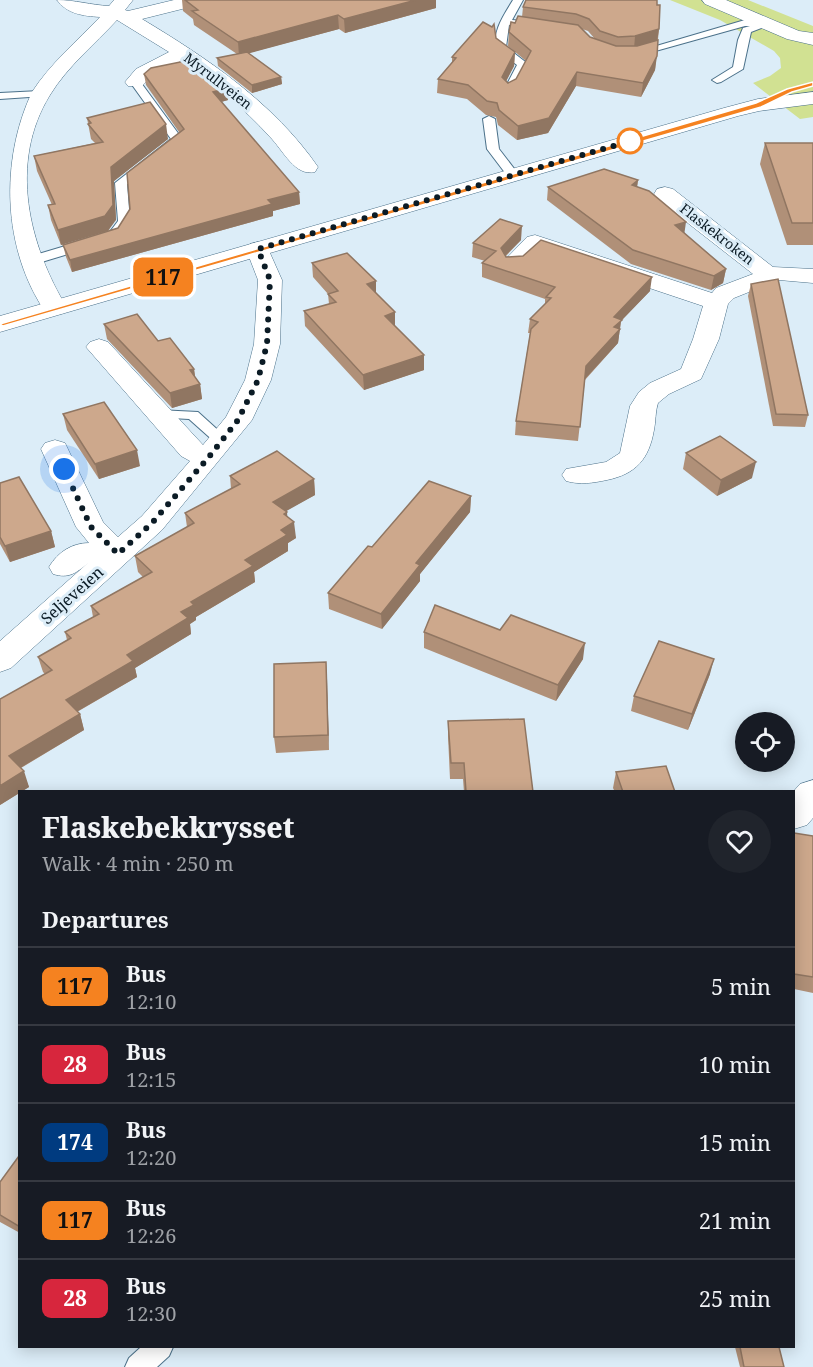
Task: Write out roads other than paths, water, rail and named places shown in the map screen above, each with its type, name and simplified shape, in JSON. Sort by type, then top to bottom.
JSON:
[{"type":"street","points":[[66,0],[78,8],[121,10],[196,0]]},
{"type":"street","points":[[711,0],[770,23],[794,35],[813,49]]},
{"type":"street","points":[[55,308],[30,261],[8,227],[14,155],[19,133],[40,94],[121,10]]},
{"type":"street","name":"Myrullveien","points":[[121,10],[241,96],[276,129],[308,167]]},
{"type":"street","points":[[794,35],[813,39]]},
{"type":"street","points":[[135,82],[136,78],[145,72],[182,53]]},
{"type":"street","points":[[0,324],[758,105],[789,91],[813,84]]},
{"type":"street","points":[[758,105],[813,98]]},
{"type":"street","name":"Flaskekroken","points":[[665,194],[769,275]]},
{"type":"street","points":[[514,263],[535,242],[716,302],[706,339],[692,373],[663,387],[645,403],[637,450],[630,459],[622,467],[576,475]]},
{"type":"street","name":"Seljeveien","points":[[3,652],[152,523],[238,420],[258,380],[267,344],[270,280],[258,249]]},
{"type":"street","name":"Flaskekroken","points":[[716,302],[725,293],[757,282],[769,275],[791,273],[813,276]]},
{"type":"street","points":[[99,347],[191,450],[215,449]]},
{"type":"street","points":[[55,449],[91,527],[118,554]]},
{"type":"street","points":[[64,567],[81,553],[118,554]]},
{"type":"street","points":[[795,814],[813,794]]},
{"type":"lane","points":[[508,92],[523,64],[501,48],[505,22],[518,0]]},
{"type":"lane","points":[[505,22],[544,26]]},
{"type":"lane","points":[[625,54],[635,54],[745,23],[770,23]]},
{"type":"lane","points":[[717,80],[738,69],[743,56],[741,41],[747,30],[770,23]]},
{"type":"lane","points":[[30,261],[114,236],[124,221],[121,183],[177,141],[135,82]]},
{"type":"lane","points":[[0,96],[40,94]]},
{"type":"lane","points":[[489,119],[493,149],[513,175]]},
{"type":"lane","points":[[138,1367],[159,1348]]}]
